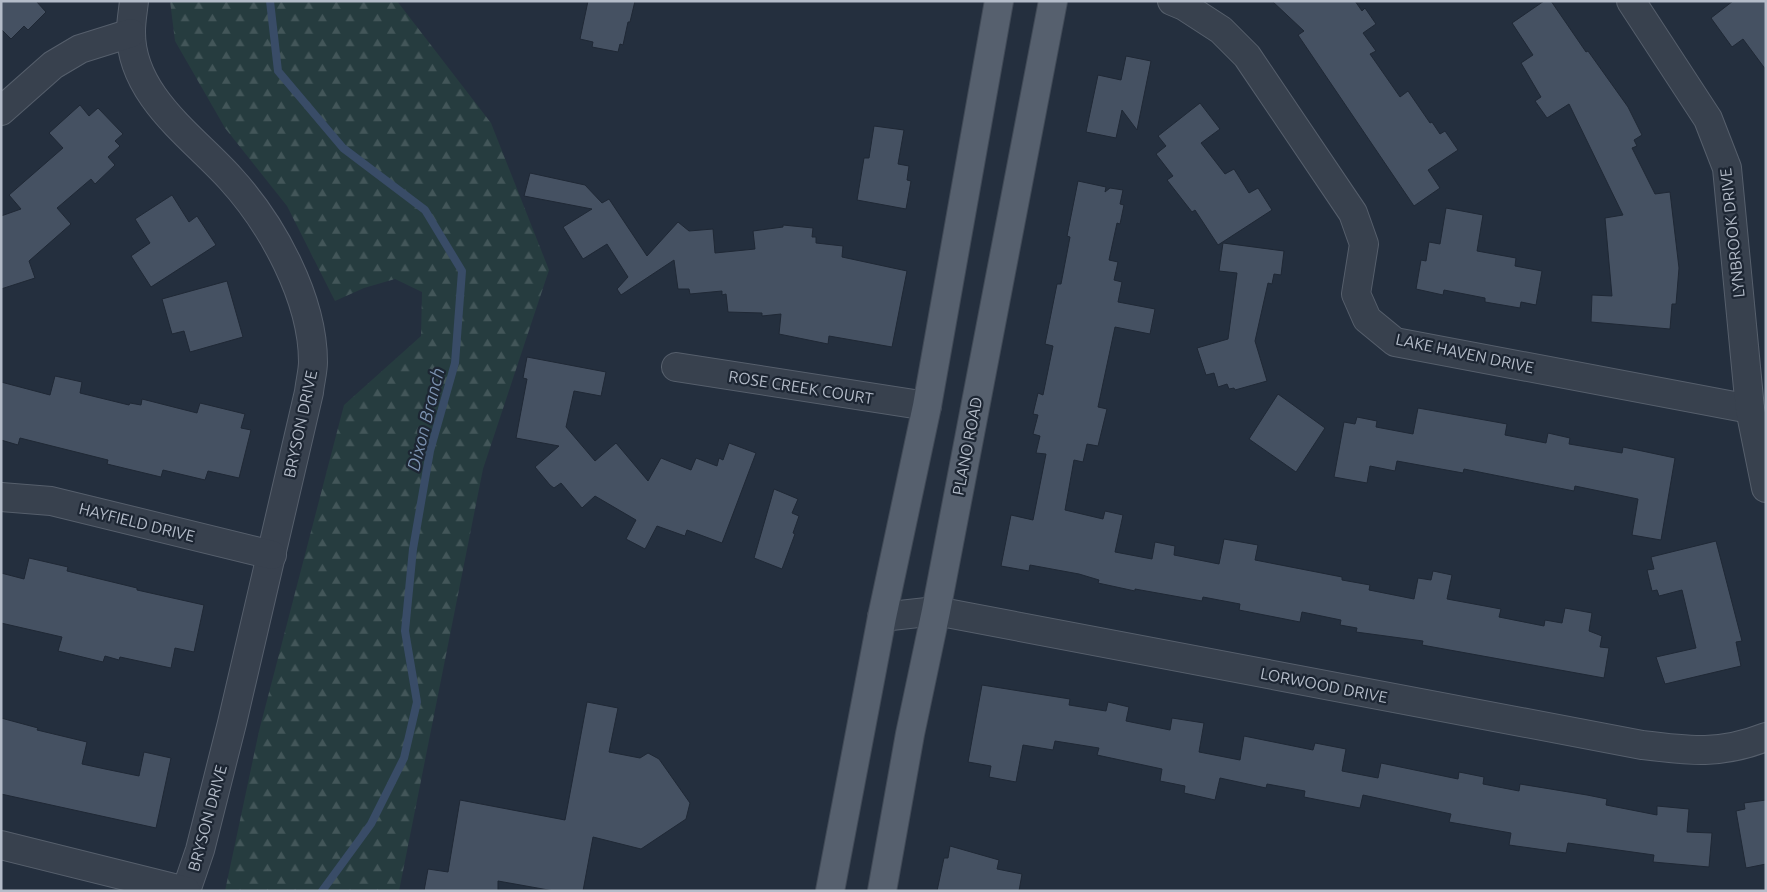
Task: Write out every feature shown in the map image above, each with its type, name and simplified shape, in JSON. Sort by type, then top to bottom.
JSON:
[{"type":"main road","points":[[830,891],[882,617],[926,406],[999,1]]},
{"type":"main road","name":"PLANO ROAD","points":[[882,891],[908,744],[936,611],[1053,1]]},
{"type":"street","name":"BRYSON DRIVE","points":[[134,1],[131,33],[136,65],[159,105],[173,123],[230,178],[254,207],[279,247],[297,287],[310,326],[313,362],[309,392],[272,555],[200,850],[186,891]]},
{"type":"street","name":"LAKE HAVEN DRIVE","points":[[1172,1],[1184,6],[1221,30],[1247,56],[1353,213],[1364,244],[1356,294],[1367,319],[1395,342],[1750,409]]},
{"type":"street","name":"LYNBROOK DRIVE","points":[[1631,1],[1708,119],[1727,168],[1750,409],[1766,488]]},
{"type":"street","points":[[1,111],[53,65],[80,49],[131,33]]},
{"type":"street","name":"ROSE CREEK COURT","points":[[676,367],[926,406]]},
{"type":"street","name":"HAYFIELD DRIVE","points":[[1,497],[51,501],[272,555]]},
{"type":"street","name":"LORWOOD DRIVE","points":[[882,617],[936,611],[1642,745],[1693,751],[1739,747],[1766,738]]},
{"type":"street","points":[[1,845],[186,891]]},
{"type":"green space","points":[[170,1],[397,1],[491,123],[549,270],[483,469],[399,891],[225,891],[259,731],[344,405],[421,336],[422,292],[395,279],[364,288],[335,301],[287,206],[225,128],[175,41]]},
{"type":"building","points":[[1,1],[36,1],[46,12],[28,30],[24,26],[11,39],[1,29]]},
{"type":"building","points":[[588,1],[635,1],[623,45],[620,44],[618,52],[592,47],[593,42],[580,39]]},
{"type":"building","points":[[1272,1],[1355,1],[1362,11],[1365,8],[1376,24],[1363,33],[1376,51],[1370,54],[1400,97],[1408,91],[1430,123],[1432,122],[1440,134],[1445,131],[1458,150],[1428,170],[1440,188],[1414,206],[1298,35],[1304,31]]},
{"type":"building","points":[[1544,1],[1551,1],[1586,52],[1588,51],[1628,107],[1642,135],[1634,140],[1637,146],[1632,148],[1655,194],[1670,192],[1679,268],[1676,304],[1672,304],[1670,329],[1591,322],[1592,295],[1612,296],[1605,218],[1623,215],[1569,104],[1547,118],[1535,101],[1541,97],[1521,63],[1533,55],[1512,23]]},
{"type":"building","points":[[1733,1],[1766,1],[1766,70],[1743,39],[1732,47],[1711,18]]},
{"type":"building","points":[[1126,56],[1151,61],[1137,130],[1122,110],[1116,138],[1086,132],[1098,75],[1121,80]]},
{"type":"building","points":[[1200,103],[1220,129],[1201,143],[1225,174],[1234,169],[1249,193],[1258,188],[1272,210],[1218,245],[1195,210],[1192,212],[1167,180],[1173,176],[1156,154],[1166,146],[1158,136]]},
{"type":"building","points":[[80,105],[89,116],[98,108],[123,134],[115,141],[120,146],[108,157],[115,165],[95,184],[91,179],[57,208],[71,224],[29,261],[35,278],[1,289],[1,216],[21,209],[9,195],[63,148],[49,133]]},
{"type":"building","points":[[874,126],[904,130],[898,164],[909,166],[907,180],[911,181],[906,209],[857,200],[864,158],[869,158]]},
{"type":"building","points":[[530,173],[585,185],[602,203],[609,199],[647,256],[678,222],[689,231],[713,229],[715,253],[755,249],[753,231],[783,227],[783,225],[813,228],[812,237],[816,237],[816,243],[843,246],[842,257],[907,271],[892,347],[829,336],[828,344],[779,334],[781,314],[762,316],[762,313],[728,312],[726,294],[722,295],[722,291],[690,294],[689,289],[678,289],[674,260],[621,295],[617,289],[628,277],[607,244],[583,259],[563,227],[592,209],[524,196]]},
{"type":"building","points":[[1078,181],[1106,187],[1105,192],[1110,188],[1123,190],[1120,204],[1124,205],[1120,224],[1117,223],[1109,260],[1118,262],[1114,280],[1122,282],[1118,302],[1155,309],[1150,334],[1115,327],[1098,407],[1107,409],[1098,446],[1087,444],[1083,462],[1074,460],[1065,510],[1103,519],[1105,511],[1123,515],[1115,552],[1152,559],[1155,542],[1175,546],[1174,555],[1219,564],[1224,539],[1258,545],[1255,560],[1342,577],[1342,580],[1370,585],[1369,590],[1414,599],[1418,578],[1431,580],[1433,571],[1452,575],[1447,599],[1501,609],[1499,617],[1544,626],[1545,620],[1562,623],[1565,608],[1592,613],[1589,631],[1602,636],[1600,647],[1609,648],[1604,678],[1422,645],[1423,641],[1356,632],[1357,628],[1340,625],[1341,620],[1302,612],[1300,622],[1239,610],[1240,604],[1203,597],[1202,601],[1135,589],[1135,591],[1098,583],[1099,580],[1079,574],[1030,565],[1029,571],[1001,566],[1011,515],[1033,520],[1046,454],[1036,453],[1040,436],[1033,434],[1038,415],[1033,414],[1038,393],[1043,395],[1053,346],[1045,344],[1057,284],[1061,284],[1070,237],[1067,236]]},
{"type":"building","points":[[172,195],[189,222],[197,216],[216,245],[151,287],[131,256],[150,243],[135,219]]},
{"type":"building","points":[[1446,208],[1483,215],[1477,251],[1516,258],[1515,266],[1542,271],[1536,305],[1521,302],[1520,308],[1485,302],[1485,298],[1444,290],[1443,295],[1416,289],[1421,260],[1426,261],[1429,242],[1440,244]]},
{"type":"building","points":[[1223,243],[1284,251],[1281,275],[1274,274],[1272,284],[1268,283],[1255,341],[1267,381],[1235,390],[1234,388],[1229,389],[1227,384],[1218,387],[1214,373],[1206,375],[1197,348],[1228,339],[1237,273],[1219,271]]},
{"type":"building","points":[[227,281],[243,337],[190,352],[184,331],[172,334],[162,299]]},
{"type":"building","points":[[527,357],[606,372],[601,396],[574,391],[566,427],[595,461],[616,443],[648,481],[661,458],[691,470],[696,458],[717,466],[719,458],[723,460],[729,443],[756,453],[722,543],[687,530],[685,536],[657,526],[645,549],[626,539],[636,520],[595,496],[582,508],[561,483],[554,488],[550,485],[535,467],[559,446],[516,438],[527,379],[523,378]]},
{"type":"building","points":[[55,376],[82,382],[80,393],[129,405],[130,403],[141,405],[142,399],[197,413],[200,403],[245,414],[241,428],[251,430],[239,478],[208,471],[205,480],[163,470],[161,477],[107,464],[108,460],[20,438],[18,445],[1,440],[1,382],[50,395]]},
{"type":"building","points":[[1278,394],[1325,428],[1296,472],[1249,439]]},
{"type":"building","points":[[1418,408],[1507,424],[1505,435],[1546,443],[1548,433],[1570,438],[1569,444],[1622,453],[1623,447],[1675,458],[1661,540],[1632,535],[1638,499],[1575,486],[1574,491],[1464,469],[1463,473],[1397,461],[1395,471],[1370,466],[1367,483],[1334,477],[1344,422],[1355,424],[1357,417],[1377,421],[1376,427],[1413,434]]},
{"type":"building","points":[[774,489],[798,499],[792,513],[799,516],[793,533],[795,534],[782,569],[754,558]]},
{"type":"building","points":[[1716,541],[1742,641],[1736,642],[1741,666],[1665,684],[1656,657],[1696,648],[1682,590],[1659,596],[1657,590],[1652,591],[1647,570],[1654,569],[1651,557]]},
{"type":"building","points":[[29,558],[68,567],[67,571],[137,588],[137,590],[204,605],[194,652],[175,648],[171,668],[120,657],[119,660],[105,656],[103,662],[58,651],[62,637],[1,623],[1,573],[24,579]]},
{"type":"building","points":[[982,685],[1070,699],[1069,705],[1106,711],[1108,702],[1129,707],[1126,721],[1170,730],[1172,718],[1204,723],[1199,752],[1240,760],[1244,736],[1313,750],[1315,743],[1346,749],[1342,771],[1378,778],[1381,763],[1458,779],[1459,772],[1484,777],[1483,784],[1519,791],[1520,784],[1587,795],[1607,799],[1606,805],[1657,815],[1657,806],[1689,809],[1687,832],[1712,833],[1709,867],[1653,862],[1654,855],[1568,843],[1566,853],[1509,845],[1511,833],[1449,822],[1451,814],[1363,795],[1360,808],[1304,797],[1305,791],[1267,784],[1266,788],[1220,778],[1215,800],[1184,793],[1185,786],[1160,781],[1162,769],[1097,755],[1099,748],[1055,741],[1053,750],[1023,745],[1016,782],[989,777],[991,766],[968,762]]},
{"type":"building","points":[[587,702],[618,708],[609,752],[640,758],[648,753],[659,759],[690,803],[686,819],[641,849],[593,837],[583,891],[554,891],[498,881],[498,891],[424,891],[428,869],[448,872],[460,800],[565,820]]},
{"type":"building","points":[[1,718],[38,728],[37,730],[87,742],[82,764],[139,776],[144,752],[171,758],[156,828],[1,794]]},
{"type":"building","points":[[1766,800],[1766,864],[1746,868],[1736,811],[1745,809],[1744,803]]},
{"type":"building","points":[[950,846],[999,860],[997,869],[1022,874],[1019,891],[937,891],[944,858],[948,858]]},
{"type":"waterway","name":"Dixon Branch","points":[[270,1],[278,71],[343,148],[425,210],[462,271],[455,363],[430,451],[413,549],[405,631],[417,702],[404,758],[371,824],[322,891]]}]
